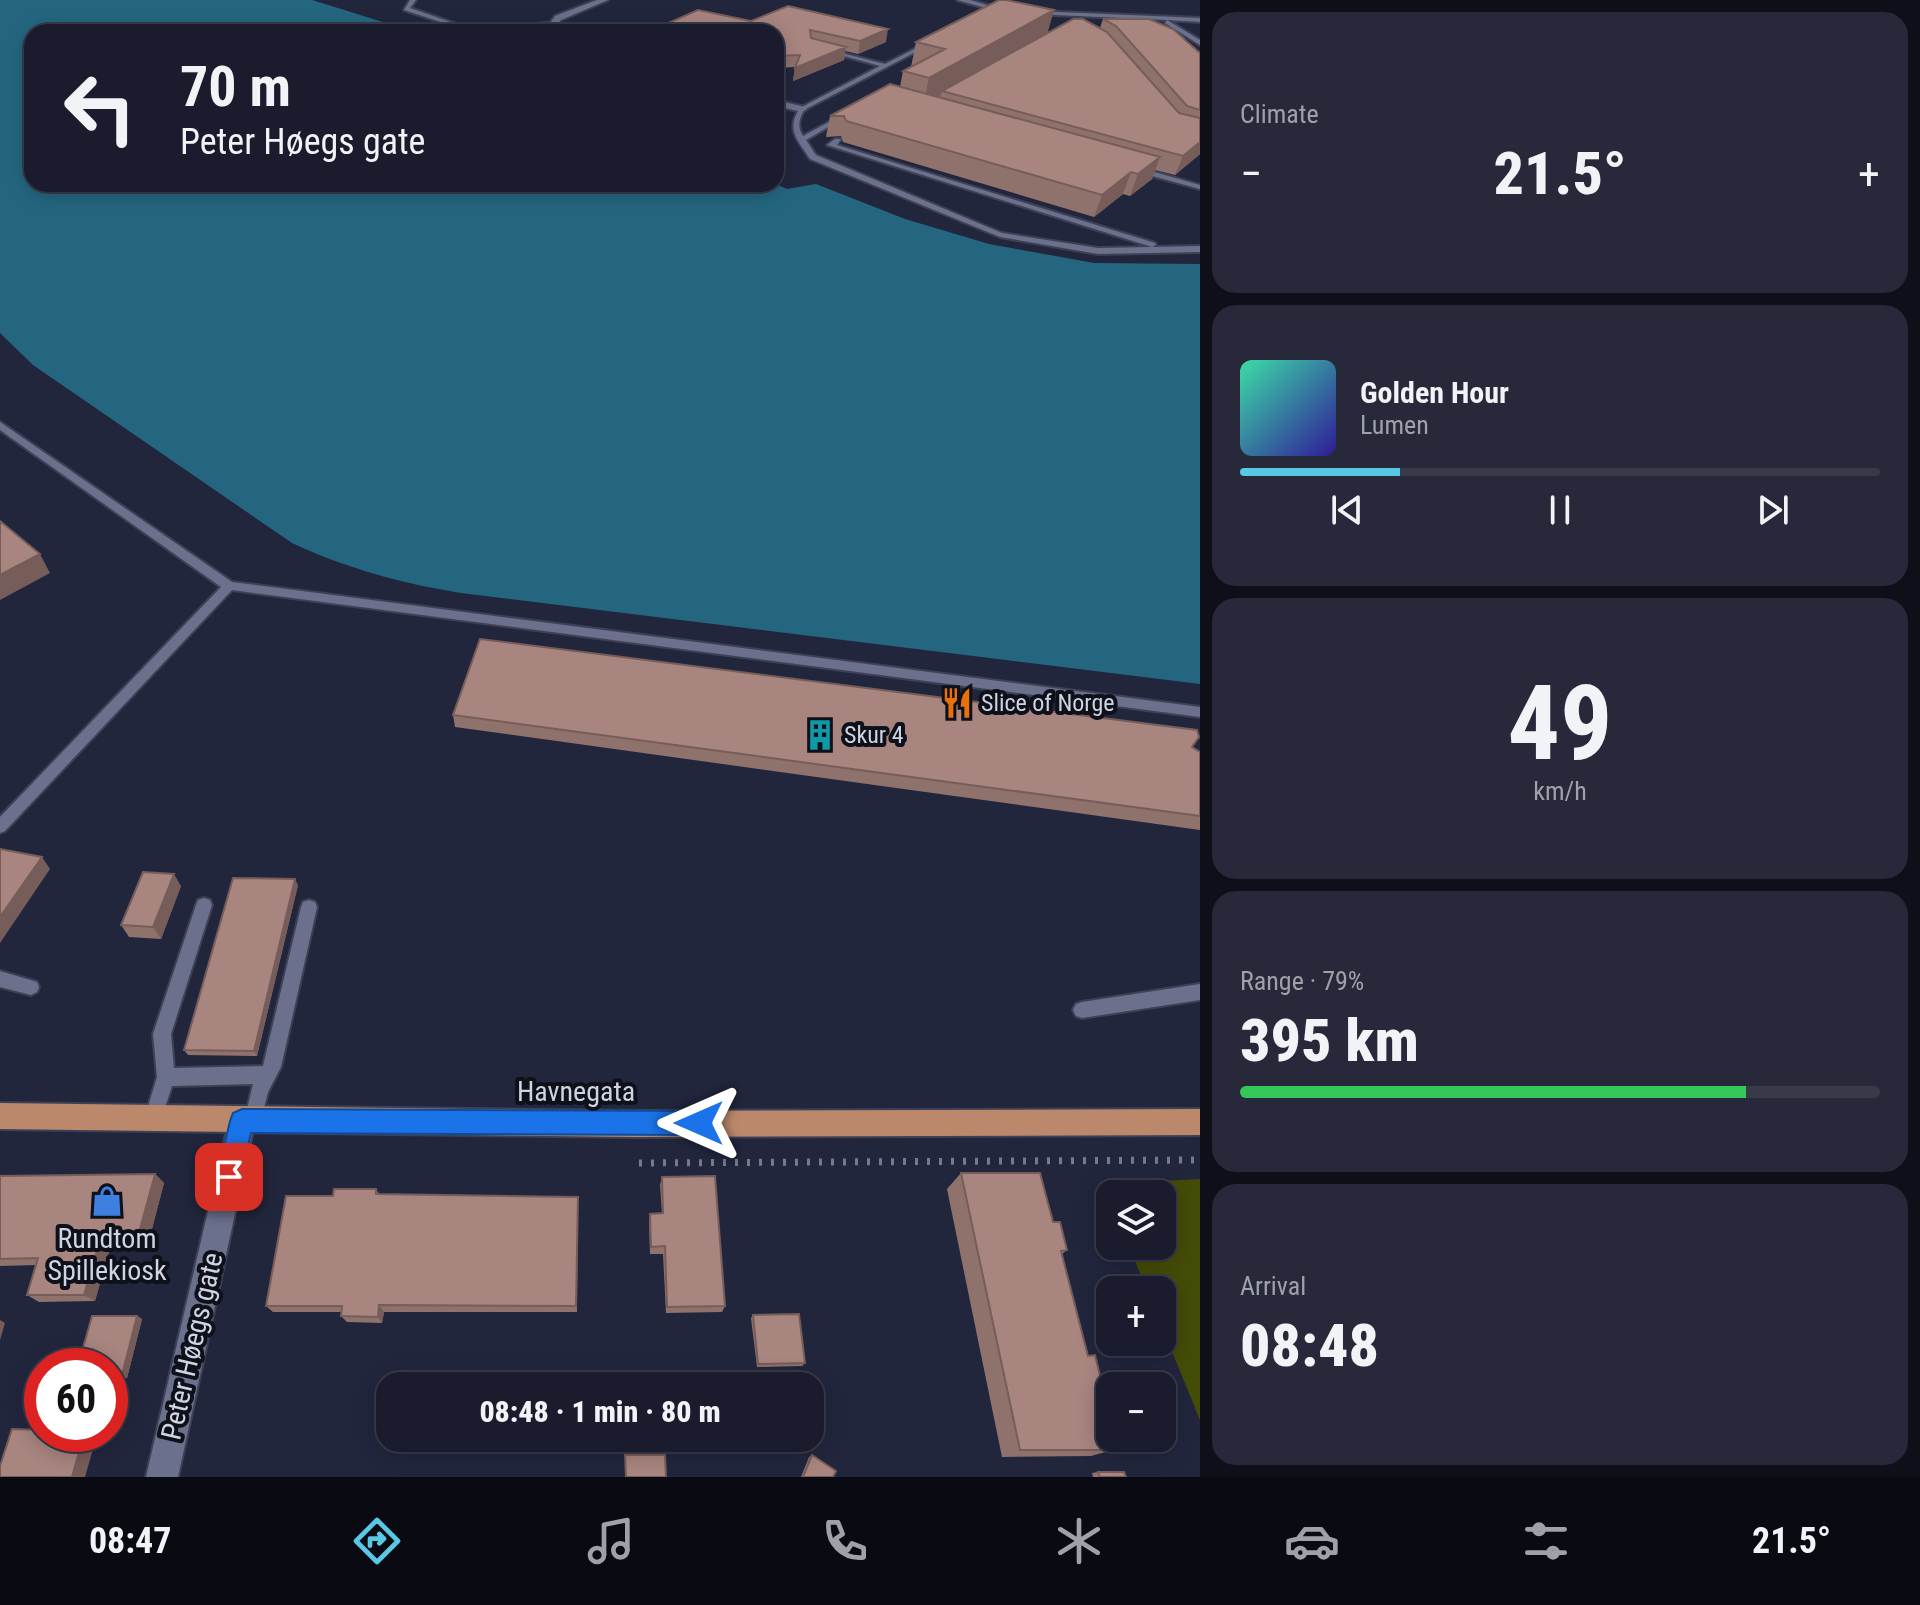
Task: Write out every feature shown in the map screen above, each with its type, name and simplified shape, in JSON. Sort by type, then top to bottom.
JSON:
[{"type":"main road","name":"Havnegata","points":[[0,1116],[247,1121],[1200,1122]]},
{"type":"street","points":[[559,24],[600,0]]},
{"type":"street","points":[[961,0],[1000,10]]},
{"type":"street","points":[[784,105],[802,109]]},
{"type":"street","name":"Peter Høegs gate","points":[[162,1477],[247,1121]]},
{"type":"lane","points":[[413,0],[406,9],[452,24]]},
{"type":"lane","points":[[989,15],[1000,10],[1016,11]]},
{"type":"lane","points":[[1032,12],[1166,21],[1200,20]]},
{"type":"lane","points":[[1048,14],[1068,24]]},
{"type":"lane","points":[[1166,21],[1200,43]]},
{"type":"lane","points":[[940,39],[802,109],[796,118],[801,140],[813,157],[1000,235],[1098,251],[1200,249]]},
{"type":"lane","points":[[812,46],[886,66]]},
{"type":"lane","points":[[801,140],[851,112]]},
{"type":"lane","points":[[838,141],[831,145],[1164,249]]},
{"type":"lane","points":[[1129,167],[1190,180],[1200,187]]},
{"type":"lane","points":[[0,425],[229,586],[1200,712]]},
{"type":"lane","points":[[0,827],[229,586]]},
{"type":"lane","points":[[153,1120],[166,1077],[162,1034],[204,905]]},
{"type":"lane","points":[[247,1121],[267,1075],[309,907]]},
{"type":"lane","points":[[0,979],[31,987]]},
{"type":"lane","points":[[1082,1010],[1200,992]]},
{"type":"lane","points":[[166,1077],[267,1075]]},
{"type":"path","points":[[639,1163],[1200,1160]]},
{"type":"green space","points":[[1200,1179],[1200,1420],[1174,1356],[1176,1276],[1141,1276],[1135,1260],[1176,1260],[1176,1180]]},
{"type":"water","points":[[0,0],[312,0],[389,24],[24,24],[24,192],[784,192],[784,188],[816,184],[905,219],[989,244],[1094,263],[1200,264],[1200,684],[461,593],[375,574],[292,543],[33,365],[0,333]]},
{"type":"building","points":[[999,0],[1054,10],[929,78],[903,71],[945,49],[916,42]]},
{"type":"building","points":[[788,6],[888,29],[860,41],[810,30],[811,38],[846,47],[795,68],[800,55],[784,56],[784,24],[666,24],[698,10],[751,21]]},
{"type":"building","points":[[1073,19],[1083,19],[1107,32],[1179,113],[1200,118],[1200,142],[1183,156],[942,91]]},
{"type":"building","points":[[1103,19],[1149,19],[1173,29],[1200,53],[1200,110],[1187,106],[1116,26]]},
{"type":"building","points":[[890,84],[1160,157],[1138,174],[1131,172],[1102,195],[846,121],[844,116],[830,116]]},
{"type":"building","points":[[0,521],[40,554],[0,575]]},
{"type":"building","name":"Skur 4","points":[[480,639],[1197,730],[1199,737],[1192,747],[1200,752],[1200,816],[453,715]]},
{"type":"building","points":[[0,849],[42,857],[0,917]]},
{"type":"building","points":[[143,872],[174,874],[153,927],[121,925]]},
{"type":"building","points":[[233,878],[295,879],[254,1051],[184,1050]]},
{"type":"building","points":[[961,1173],[1040,1173],[1053,1222],[1060,1222],[1067,1250],[1061,1251],[1088,1356],[1095,1355],[1099,1372],[1096,1372],[1096,1450],[1020,1450]]},
{"type":"building","points":[[155,1174],[137,1240],[100,1241],[84,1295],[27,1295],[38,1258],[0,1259],[0,1176]]},
{"type":"building","points":[[715,1176],[725,1306],[667,1307],[665,1246],[651,1247],[650,1214],[663,1213],[662,1177]]},
{"type":"building","points":[[334,1189],[376,1189],[376,1194],[578,1197],[576,1306],[379,1305],[378,1317],[341,1316],[342,1306],[266,1306],[286,1196],[333,1196]]},
{"type":"building","points":[[799,1314],[805,1363],[758,1364],[753,1315]]},
{"type":"building","points":[[92,1316],[137,1316],[128,1351],[128,1348],[83,1348]]},
{"type":"building","points":[[12,1429],[24,1429],[24,1452],[79,1452],[72,1477],[0,1477],[0,1466]]},
{"type":"building","points":[[625,1455],[665,1455],[666,1477],[626,1477]]},
{"type":"building","points":[[812,1455],[836,1471],[833,1477],[803,1477]]},
{"type":"building","points":[[1098,1472],[1124,1472],[1126,1477],[1100,1477]]},
{"type":"place","name":"Slice of Norge","points":[[957,703]]},
{"type":"place","name":"Skur 4","points":[[820,735]]},
{"type":"place","name":"Rundtom Spillekiosk","points":[[107,1201]]},
{"type":"route","points":[[229,1177],[242,1121],[699,1123]]}]
